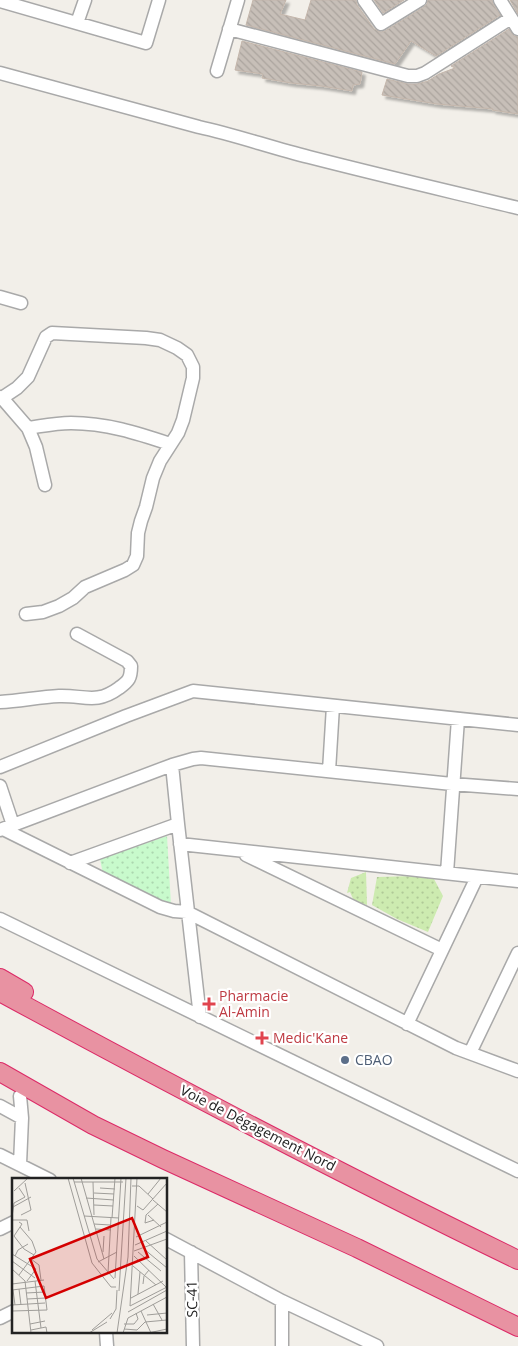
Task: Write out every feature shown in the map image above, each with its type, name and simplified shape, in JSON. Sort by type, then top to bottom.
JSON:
[{"type":"highway","points":[[0,978],[166,1070],[210,1105]]},
{"type":"highway","name":"Voie de Dégagement Nord","points":[[0,992],[210,1105],[518,1260]]},
{"type":"highway","points":[[0,1072],[93,1125],[357,1248],[518,1328]]},
{"type":"highway","points":[[0,1086],[114,1143],[163,1159]]},
{"type":"street","points":[[77,23],[85,0]]},
{"type":"street","points":[[5,1],[146,43],[159,0]]},
{"type":"street","points":[[217,71],[238,0]]},
{"type":"street","points":[[364,0],[381,24],[420,0]]},
{"type":"street","points":[[500,0],[518,29]]},
{"type":"street","points":[[229,29],[408,76],[417,76],[425,73],[511,18]]},
{"type":"street","points":[[0,73],[226,133],[310,158],[518,208]]},
{"type":"street","points":[[0,297],[20,303]]},
{"type":"street","points":[[26,614],[43,612],[59,606],[73,598],[85,587],[133,565],[137,556],[140,521],[146,507],[153,478],[160,461],[184,420],[193,378],[193,367],[187,356],[177,348],[160,340],[146,338],[52,332],[46,337],[28,377],[18,388],[1,398],[28,428],[36,447],[45,485]]},
{"type":"street","points":[[28,428],[69,423],[90,424],[132,431],[170,444]]},
{"type":"street","points":[[0,702],[59,696],[105,697],[128,682],[131,666],[127,661],[77,634]]},
{"type":"street","points":[[0,767],[193,691],[518,725]]},
{"type":"street","points":[[329,771],[334,706]]},
{"type":"street","points":[[446,873],[458,719]]},
{"type":"street","points":[[6,828],[172,765],[193,759],[206,758],[452,784],[518,789]]},
{"type":"street","points":[[172,765],[200,1017]]},
{"type":"street","points":[[0,786],[6,828]]},
{"type":"street","points":[[70,863],[178,824]]},
{"type":"street","points":[[6,828],[70,863],[160,907],[174,912],[187,912],[456,1048],[518,1071]]},
{"type":"street","points":[[180,844],[518,881]]},
{"type":"street","points":[[237,850],[442,950]]},
{"type":"street","points":[[407,1024],[477,876]]},
{"type":"street","points":[[0,919],[518,1171]]},
{"type":"street","points":[[470,1053],[518,953]]},
{"type":"street","points":[[20,1096],[22,1118],[20,1164]]},
{"type":"street","points":[[0,1106],[22,1118]]},
{"type":"street","points":[[0,1155],[46,1178]]},
{"type":"street","points":[[0,1229],[12,1223]]},
{"type":"street","points":[[168,1240],[282,1300],[377,1346]]},
{"type":"street","name":"SC-41","points":[[191,1252],[193,1346]]},
{"type":"street","points":[[282,1300],[282,1346]]},
{"type":"street","points":[[0,1318],[12,1311]]},
{"type":"green space","points":[[167,836],[171,905],[103,874],[100,859]]},
{"type":"green space","points":[[366,872],[367,905],[354,901],[350,892],[347,893],[351,878]]},
{"type":"green space","points":[[415,876],[434,879],[443,896],[428,932],[397,919],[372,905],[377,877]]},
{"type":"building","points":[[253,0],[286,0],[280,14],[305,20],[311,0],[356,0],[357,5],[374,29],[381,32],[424,7],[428,0],[492,0],[500,15],[436,56],[411,41],[395,64],[246,25]]},
{"type":"building","points":[[374,0],[404,0],[383,13]]},
{"type":"building","points":[[510,0],[518,0],[518,14]]},
{"type":"building","points":[[509,29],[514,36],[518,37],[518,114],[382,95],[387,79],[408,84],[428,81],[439,74],[455,68],[451,66]]},
{"type":"building","points":[[242,41],[362,72],[360,84],[353,85],[352,91],[262,78],[263,74],[235,70]]},
{"type":"place","name":"Pharmacie Al-Amin","points":[[209,1004]]},
{"type":"place","name":"Medic'Kane","points":[[262,1038]]},
{"type":"place","name":"CBAO","points":[[345,1060]]}]
